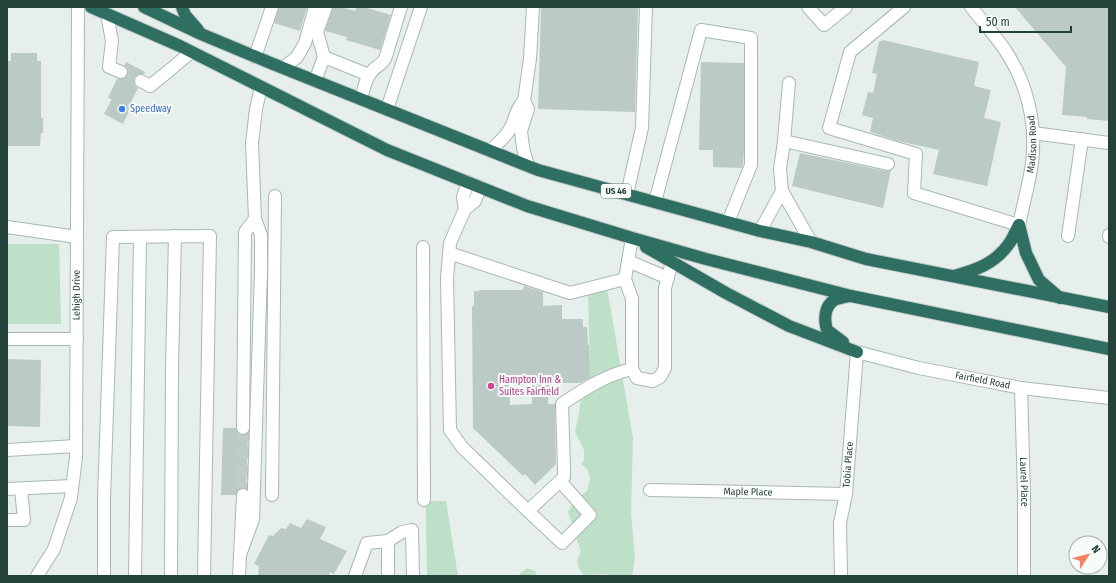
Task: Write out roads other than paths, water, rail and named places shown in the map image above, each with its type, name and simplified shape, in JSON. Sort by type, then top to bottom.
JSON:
[{"type":"highway","points":[[91,7],[190,52],[387,150],[527,206],[713,261],[850,296],[1109,349]]},
{"type":"highway","name":"US 46","points":[[144,7],[201,34],[255,57],[538,170],[760,231],[811,242],[866,259],[1109,307]]},
{"type":"highway","points":[[182,7],[185,15],[201,34]]},
{"type":"highway","points":[[952,277],[975,270],[991,262],[1008,245],[1019,225]]},
{"type":"highway","points":[[1019,225],[1026,253],[1039,280],[1061,298]]},
{"type":"highway","points":[[632,238],[726,293],[788,326],[858,352]]},
{"type":"highway","points":[[850,296],[834,300],[824,319],[827,330],[858,352]]},
{"type":"street","name":"Lehigh Drive","points":[[37,576],[54,549],[70,498],[76,457],[78,7]]},
{"type":"street","points":[[255,57],[272,7]]},
{"type":"street","points":[[283,68],[297,57],[305,43],[315,7]]},
{"type":"street","points":[[316,81],[324,57],[317,32],[326,7]]},
{"type":"street","points":[[361,99],[366,78],[385,59],[401,7]]},
{"type":"street","points":[[387,109],[421,7]]},
{"type":"street","points":[[528,166],[523,148],[521,131],[528,109],[524,101],[530,59],[533,7]]},
{"type":"street","points":[[627,194],[642,128],[646,7]]},
{"type":"street","points":[[808,7],[824,25],[846,7]]},
{"type":"street","points":[[904,7],[850,52],[829,128],[916,154],[914,194],[1019,225]]},
{"type":"street","name":"Madison Road","points":[[971,7],[1014,64],[1027,96],[1033,133],[1032,164],[1019,225]]},
{"type":"street","points":[[107,14],[112,41],[109,66],[121,72]]},
{"type":"street","points":[[655,202],[701,30],[751,38],[751,165],[728,222]]},
{"type":"street","points":[[141,81],[150,86],[190,52]]},
{"type":"street","points":[[324,57],[369,74]]},
{"type":"street","points":[[789,83],[780,169],[782,191],[811,242]]},
{"type":"street","points":[[240,555],[253,519],[261,235],[255,219],[252,144],[256,110],[261,87]]},
{"type":"street","points":[[490,151],[512,126],[519,106],[524,101]]},
{"type":"street","points":[[1033,133],[1109,143]]},
{"type":"street","points":[[1068,236],[1082,139]]},
{"type":"street","points":[[784,141],[888,164]]},
{"type":"street","points":[[465,209],[464,197],[468,182]]},
{"type":"street","points":[[480,187],[475,201],[465,209],[450,243],[448,279],[450,430],[462,447],[562,543],[590,514],[560,482]]},
{"type":"street","points":[[760,231],[782,191]]},
{"type":"street","points":[[272,495],[275,196]]},
{"type":"street","points":[[244,428],[245,232],[255,219]]},
{"type":"street","points":[[7,227],[77,238]]},
{"type":"street","points":[[171,576],[172,368],[175,236]]},
{"type":"street","points":[[104,576],[104,498],[113,237],[210,236],[204,576]]},
{"type":"street","points":[[136,576],[140,237]]},
{"type":"street","points":[[632,238],[625,279],[632,299],[632,369],[637,378],[653,381],[660,377],[665,368],[665,288],[672,262]]},
{"type":"street","points":[[423,247],[424,500]]},
{"type":"street","points":[[449,253],[570,293],[625,279]]},
{"type":"street","points":[[628,261],[668,278]]},
{"type":"street","points":[[7,339],[76,339]]},
{"type":"street","name":"Fairfield Road","points":[[858,352],[919,368],[1021,388],[1109,398]]},
{"type":"street","name":"Tobia Place","points":[[841,576],[840,523],[846,494],[858,352]]},
{"type":"street","points":[[528,511],[564,477],[562,404],[617,372],[632,369]]},
{"type":"street","name":"Laurel Place","points":[[1021,388],[1024,494],[1024,576]]},
{"type":"street","points":[[7,450],[76,446]]},
{"type":"street","points":[[7,488],[21,489],[72,486]]},
{"type":"street","points":[[7,520],[24,520],[21,489]]},
{"type":"street","name":"Maple Place","points":[[650,490],[846,494]]},
{"type":"street","points":[[239,576],[243,495]]},
{"type":"street","points":[[355,576],[367,543],[388,540],[402,532],[412,530],[412,576]]},
{"type":"street","points":[[388,540],[388,576]]},
{"type":"tunnel","points":[[121,72],[141,81]]},
{"type":"tunnel","points":[[243,428],[243,495]]},
{"type":"place","name":"Speedway","points":[[122,109]]},
{"type":"place","name":"Hampton Inn & Suites Fairfield","points":[[491,386]]}]
